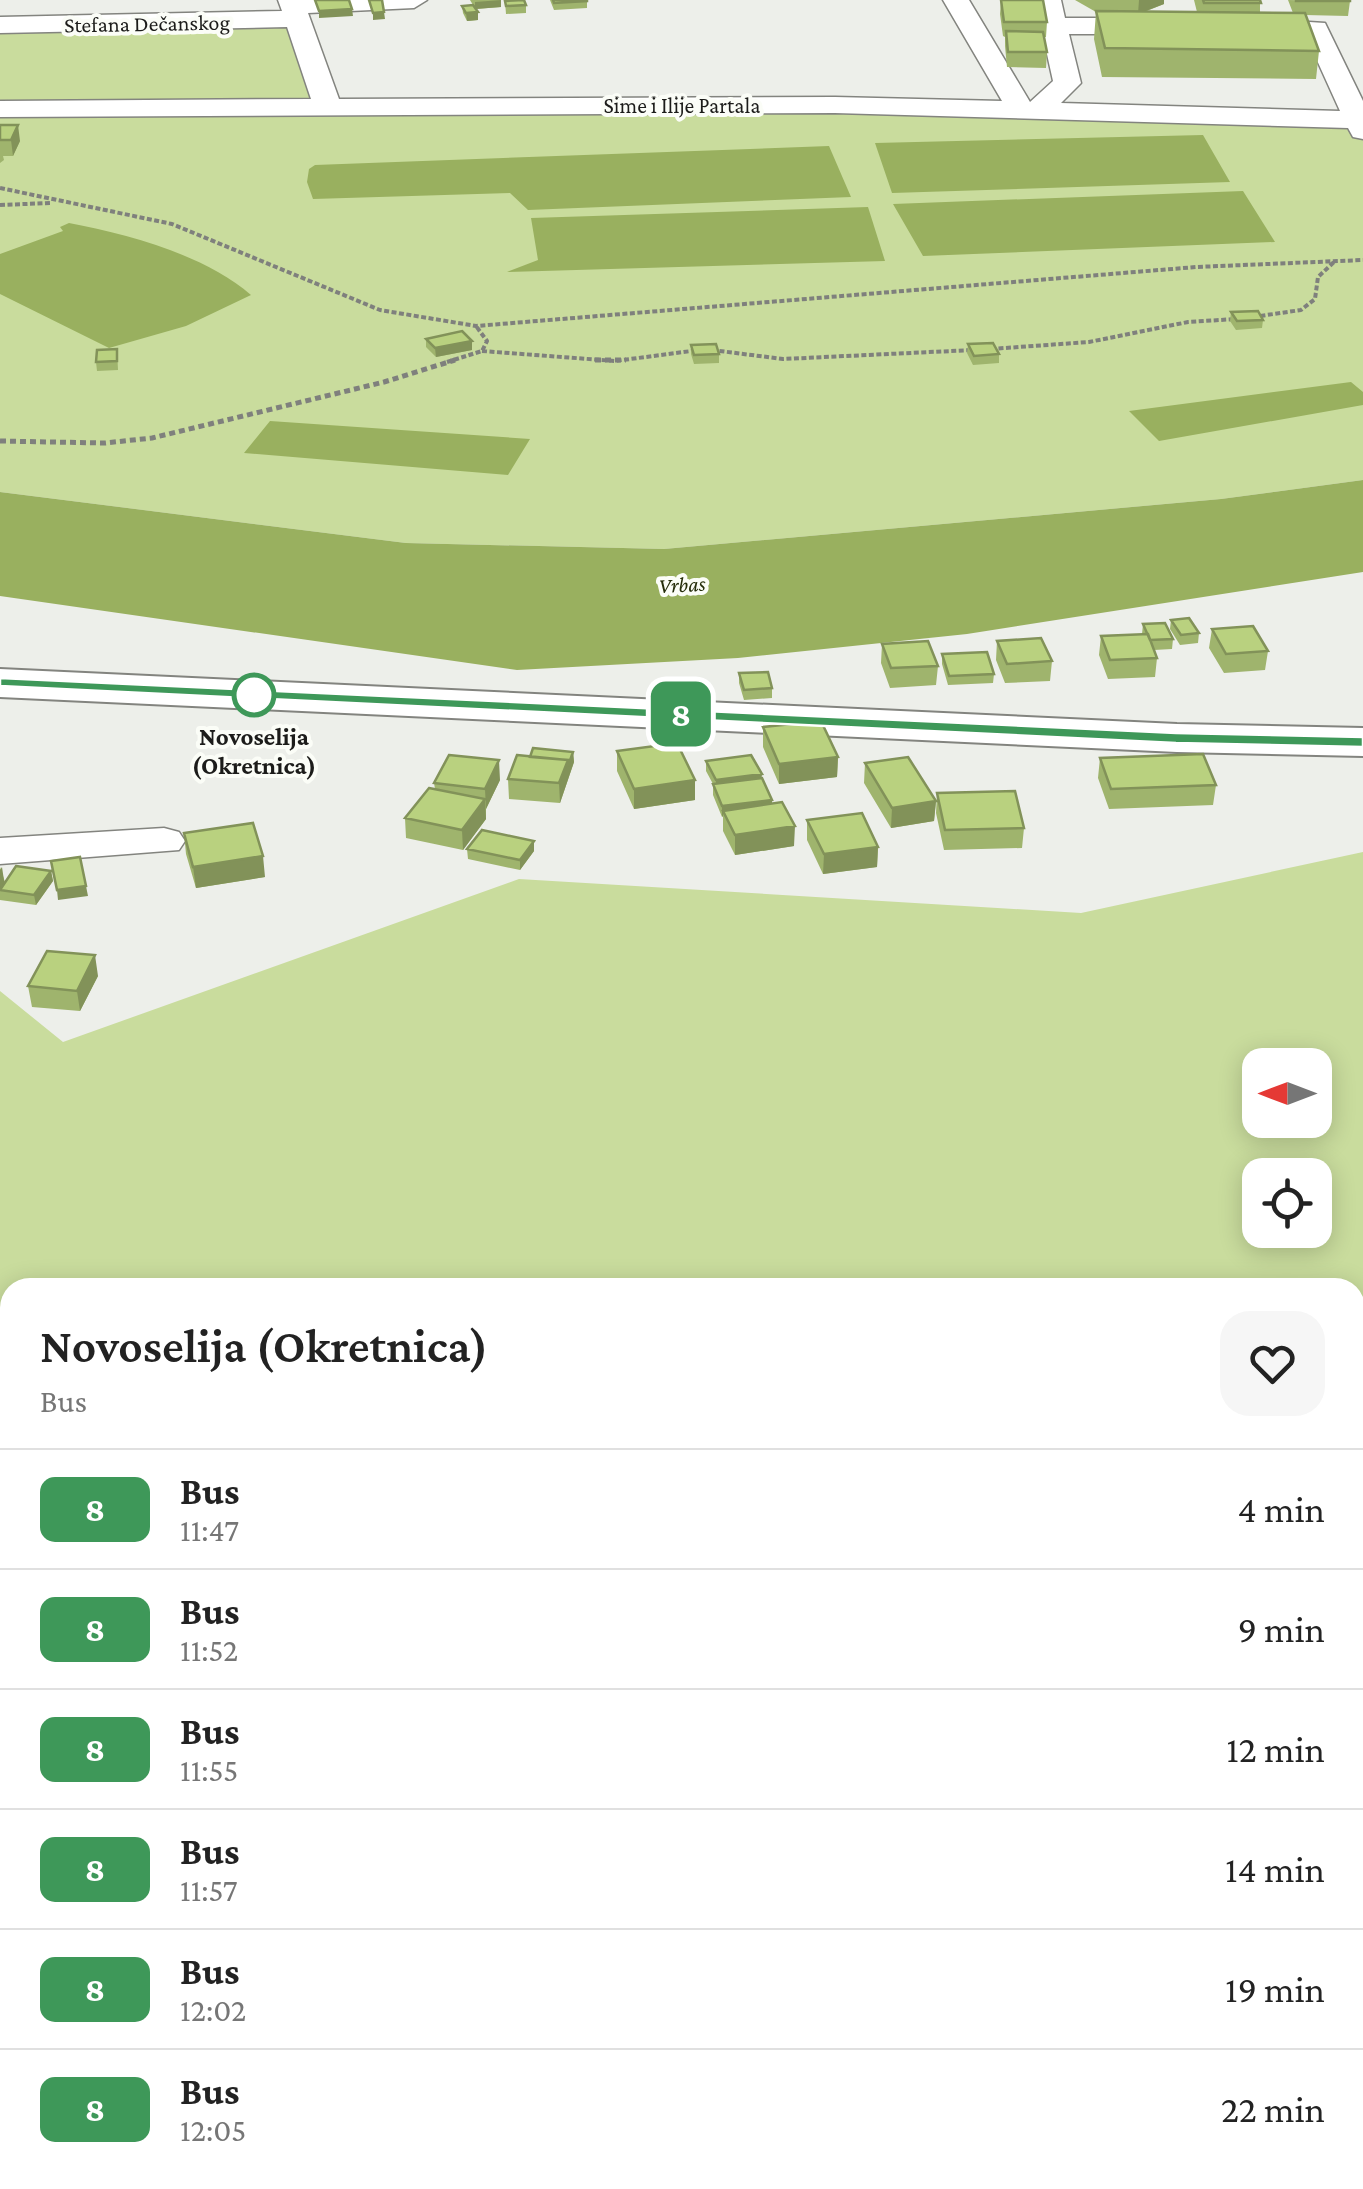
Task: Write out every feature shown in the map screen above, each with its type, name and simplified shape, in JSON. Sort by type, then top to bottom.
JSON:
[{"type":"main road","points":[[0,683],[1176,738],[1363,742]]},
{"type":"street","name":"Stefana Dečanskog","points":[[0,25],[414,0]]},
{"type":"street","points":[[956,0],[1029,110],[1067,83],[1138,86]]},
{"type":"street","points":[[292,8],[316,62],[327,105]]},
{"type":"street","points":[[1067,83],[1050,13],[1202,26],[1316,29],[1361,124]]},
{"type":"street","points":[[1304,87],[1342,87]]},
{"type":"street","name":"Sime i Ilije Partala","points":[[0,109],[327,105],[1029,110],[1361,124]]},
{"type":"street","points":[[0,851],[164,841]]},
{"type":"path","points":[[0,188],[172,224],[380,310],[476,326],[789,298],[1363,260]]},
{"type":"path","points":[[0,205],[62,202]]},
{"type":"path","points":[[0,441],[106,443],[152,438],[214,425],[279,404],[384,382],[482,351],[615,361],[698,350],[733,350],[783,359],[1089,342],[1188,322],[1301,310],[1315,299],[1314,283],[1321,270],[1338,260]]},
{"type":"path","points":[[476,326],[487,341],[482,351]]},
{"type":"shaded area","points":[[296,22],[327,105],[1363,120],[1363,480],[1221,499],[664,549],[406,543],[0,492],[0,30]]},
{"type":"shaded area","points":[[1363,852],[1363,1278],[0,1278],[0,991],[63,1042],[519,879],[1081,913]]},
{"type":"water","points":[[1203,135],[1230,182],[892,193],[875,143]]},
{"type":"water","points":[[829,146],[851,197],[528,210],[510,193],[313,199],[307,182],[309,169],[315,165]]},
{"type":"water","points":[[1243,191],[1275,242],[923,256],[893,204]]},
{"type":"water","points":[[868,207],[885,261],[507,272],[538,260],[531,218]]},
{"type":"water","points":[[69,223],[140,240],[189,258],[251,295],[186,326],[109,348],[0,294],[0,254],[63,231],[60,227]]},
{"type":"water","points":[[1351,382],[1363,392],[1363,405],[1159,441],[1129,411]]},
{"type":"water","points":[[270,421],[530,439],[508,475],[244,453]]},
{"type":"water","name":"Vrbas","points":[[1363,480],[1363,572],[967,634],[738,658],[517,670],[0,596],[0,492],[406,543],[664,549],[1221,499]]},
{"type":"building","points":[[315,0],[349,0],[352,9],[319,11]]},
{"type":"building","points":[[369,0],[382,0],[384,12],[373,13]]},
{"type":"building","points":[[524,0],[526,5],[506,6],[505,1]]},
{"type":"building","points":[[553,0],[587,0],[587,1],[554,3]]},
{"type":"building","points":[[1001,0],[1043,0],[1047,22],[1004,22]]},
{"type":"building","points":[[1203,0],[1260,0],[1261,3],[1204,3]]},
{"type":"building","points":[[473,5],[478,12],[466,13],[462,6]]},
{"type":"building","points":[[1096,11],[1305,13],[1319,51],[1105,48]]},
{"type":"building","points":[[1006,31],[1043,32],[1047,52],[1008,52]]},
{"type":"building","points":[[0,125],[18,125],[11,140],[0,140]]},
{"type":"building","points":[[1258,311],[1263,320],[1237,321],[1231,312]]},
{"type":"building","points":[[462,331],[472,341],[435,348],[426,339]]},
{"type":"building","points":[[993,343],[999,354],[974,356],[968,344]]},
{"type":"building","points":[[716,344],[719,354],[694,355],[691,345]]},
{"type":"building","points":[[117,349],[117,361],[96,362],[97,350]]},
{"type":"building","points":[[1189,618],[1199,633],[1181,635],[1171,620]]},
{"type":"building","points":[[1165,623],[1173,639],[1150,640],[1143,624]]},
{"type":"building","points":[[1253,626],[1268,651],[1226,654],[1212,629]]},
{"type":"building","points":[[1148,634],[1157,658],[1110,660],[1101,636]]},
{"type":"building","points":[[1041,638],[1052,661],[1007,664],[997,641]]},
{"type":"building","points":[[928,641],[938,666],[891,668],[882,644]]},
{"type":"building","points":[[987,652],[994,674],[949,676],[942,654]]},
{"type":"building","points":[[768,672],[772,688],[744,690],[739,673]]},
{"type":"building","points":[[821,721],[838,757],[779,764],[763,727]]},
{"type":"building","points":[[677,743],[695,780],[634,789],[617,751]]},
{"type":"building","points":[[533,748],[573,752],[568,766],[568,760],[530,757]]},
{"type":"building","points":[[1203,754],[1216,785],[1111,789],[1100,758]]},
{"type":"building","points":[[449,755],[499,760],[485,789],[434,783]]},
{"type":"building","points":[[517,755],[568,760],[559,783],[508,779]]},
{"type":"building","points":[[751,755],[762,774],[716,780],[706,761]]},
{"type":"building","points":[[908,757],[936,801],[892,808],[865,763]]},
{"type":"building","points":[[762,778],[772,800],[722,806],[713,784]]},
{"type":"building","points":[[429,788],[485,799],[462,830],[405,818]]},
{"type":"building","points":[[1015,791],[1024,828],[945,830],[937,793]]},
{"type":"building","points":[[782,802],[795,826],[735,835],[723,811]]},
{"type":"building","points":[[862,813],[878,847],[824,854],[807,820]]},
{"type":"building","points":[[253,823],[263,856],[193,867],[184,833]]},
{"type":"building","points":[[482,830],[534,841],[520,860],[467,849]]},
{"type":"building","points":[[80,857],[86,886],[57,890],[51,861]]},
{"type":"building","points":[[16,866],[51,871],[34,895],[0,890]]},
{"type":"building","points":[[47,951],[95,955],[77,991],[28,986]]},
{"type":"bus line","name":"8","points":[[0,683],[941,728],[1363,742]]},
{"type":"place","name":"Novoselija (Okretnica)","points":[[254,695]]}]
